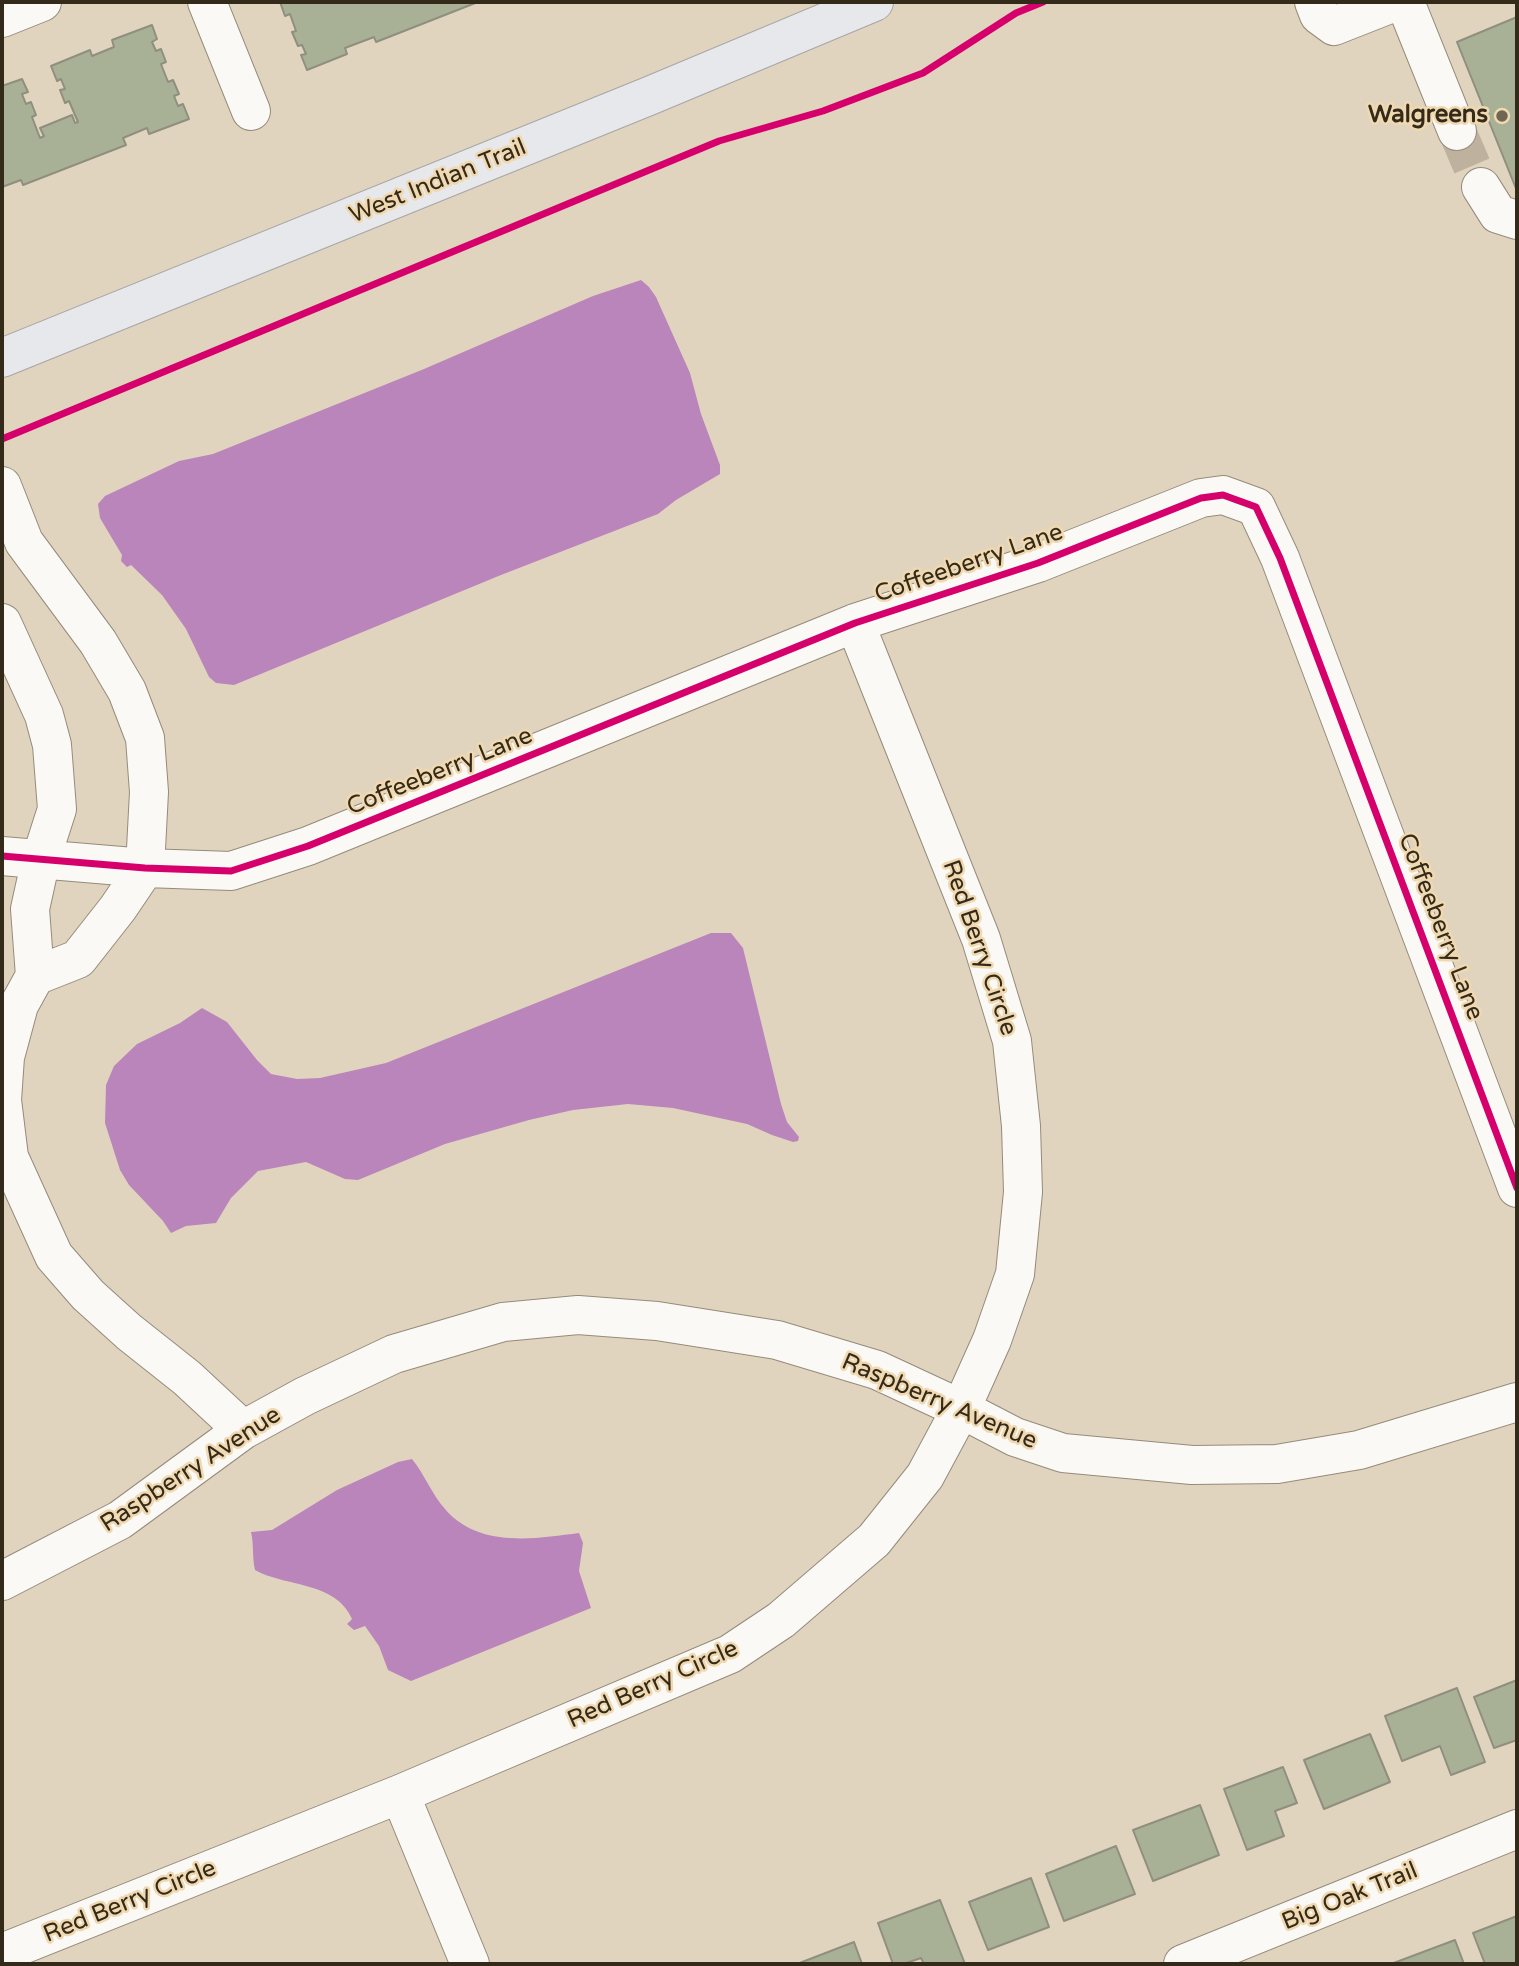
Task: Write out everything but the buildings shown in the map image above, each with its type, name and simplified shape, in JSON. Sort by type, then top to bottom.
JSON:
[{"type":"main road","name":"West Indian Trail","points":[[2,358],[874,2]]},
{"type":"street","points":[[2,18],[41,2]]},
{"type":"street","points":[[207,2],[251,111]]},
{"type":"street","points":[[1314,2],[1319,15],[1334,26],[1395,2]]},
{"type":"street","points":[[1405,2],[1457,131]]},
{"type":"street","points":[[1481,187],[1498,214],[1517,220]]},
{"type":"street","points":[[2,486],[24,542],[98,642],[127,691],[145,738],[149,792],[145,868],[78,959],[35,976]]},
{"type":"street","name":"Coffeeberry Lane","points":[[2,856],[145,868],[231,871],[308,846],[855,623],[1038,563],[1201,498],[1223,495],[1256,507],[1280,558],[1517,1188]]},
{"type":"street","points":[[2,623],[44,715],[52,745],[57,809],[41,859],[30,909],[35,976],[19,1004],[5,1057],[2,1100],[9,1157],[54,1256],[88,1295],[187,1378],[243,1430]]},
{"type":"street","name":"Red Berry Circle","points":[[2,1953],[400,1794],[730,1654],[781,1620],[874,1540],[925,1476],[961,1409],[992,1340],[1015,1274],[1023,1192],[1021,1126],[1012,1041],[981,939],[855,623]]},
{"type":"street","name":"Raspberry Avenue","points":[[2,1581],[120,1520],[243,1430],[305,1396],[394,1354],[503,1322],[578,1315],[657,1321],[776,1340],[877,1370],[1015,1437],[1063,1453],[1192,1465],[1277,1464],[1359,1451],[1517,1402]]},
{"type":"street","points":[[400,1794],[470,1964]]},
{"type":"street","name":"Big Oak Trail","points":[[1183,1964],[1517,1829]]},
{"type":"shaded area","points":[[641,280],[656,297],[690,373],[701,414],[720,465],[720,474],[658,514],[501,575],[234,685],[216,683],[209,677],[186,629],[162,595],[131,565],[127,567],[121,561],[122,555],[100,518],[98,504],[105,496],[179,461],[213,454],[424,369],[593,296]]},
{"type":"shaded area","points":[[711,933],[731,933],[743,948],[781,1104],[787,1122],[799,1137],[798,1141],[772,1135],[747,1124],[673,1108],[628,1104],[573,1110],[445,1144],[358,1180],[345,1179],[306,1162],[258,1171],[231,1198],[216,1223],[186,1226],[171,1233],[129,1185],[120,1170],[105,1123],[106,1085],[114,1066],[137,1044],[180,1023],[202,1008],[227,1022],[271,1074],[297,1079],[320,1078],[386,1063]]},
{"type":"shaded area","points":[[412,1459],[445,1509],[474,1530],[508,1538],[579,1533],[583,1543],[579,1571],[591,1608],[411,1681],[388,1670],[379,1646],[365,1626],[354,1630],[347,1624],[352,1619],[334,1598],[322,1591],[255,1570],[251,1532],[272,1530],[337,1490],[398,1462]]},
{"type":"tunnel","points":[[1457,131],[1481,187]]},
{"type":"cycle path","points":[[2,439],[719,141],[823,111],[923,73],[1016,13],[1043,2]]},
{"type":"cycle path","points":[[2,856],[145,868],[231,871],[308,846],[855,623],[1038,563],[1201,498],[1223,495],[1256,507],[1280,558],[1517,1188]]},
{"type":"place","name":"Walgreens","points":[[1502,116]]}]
